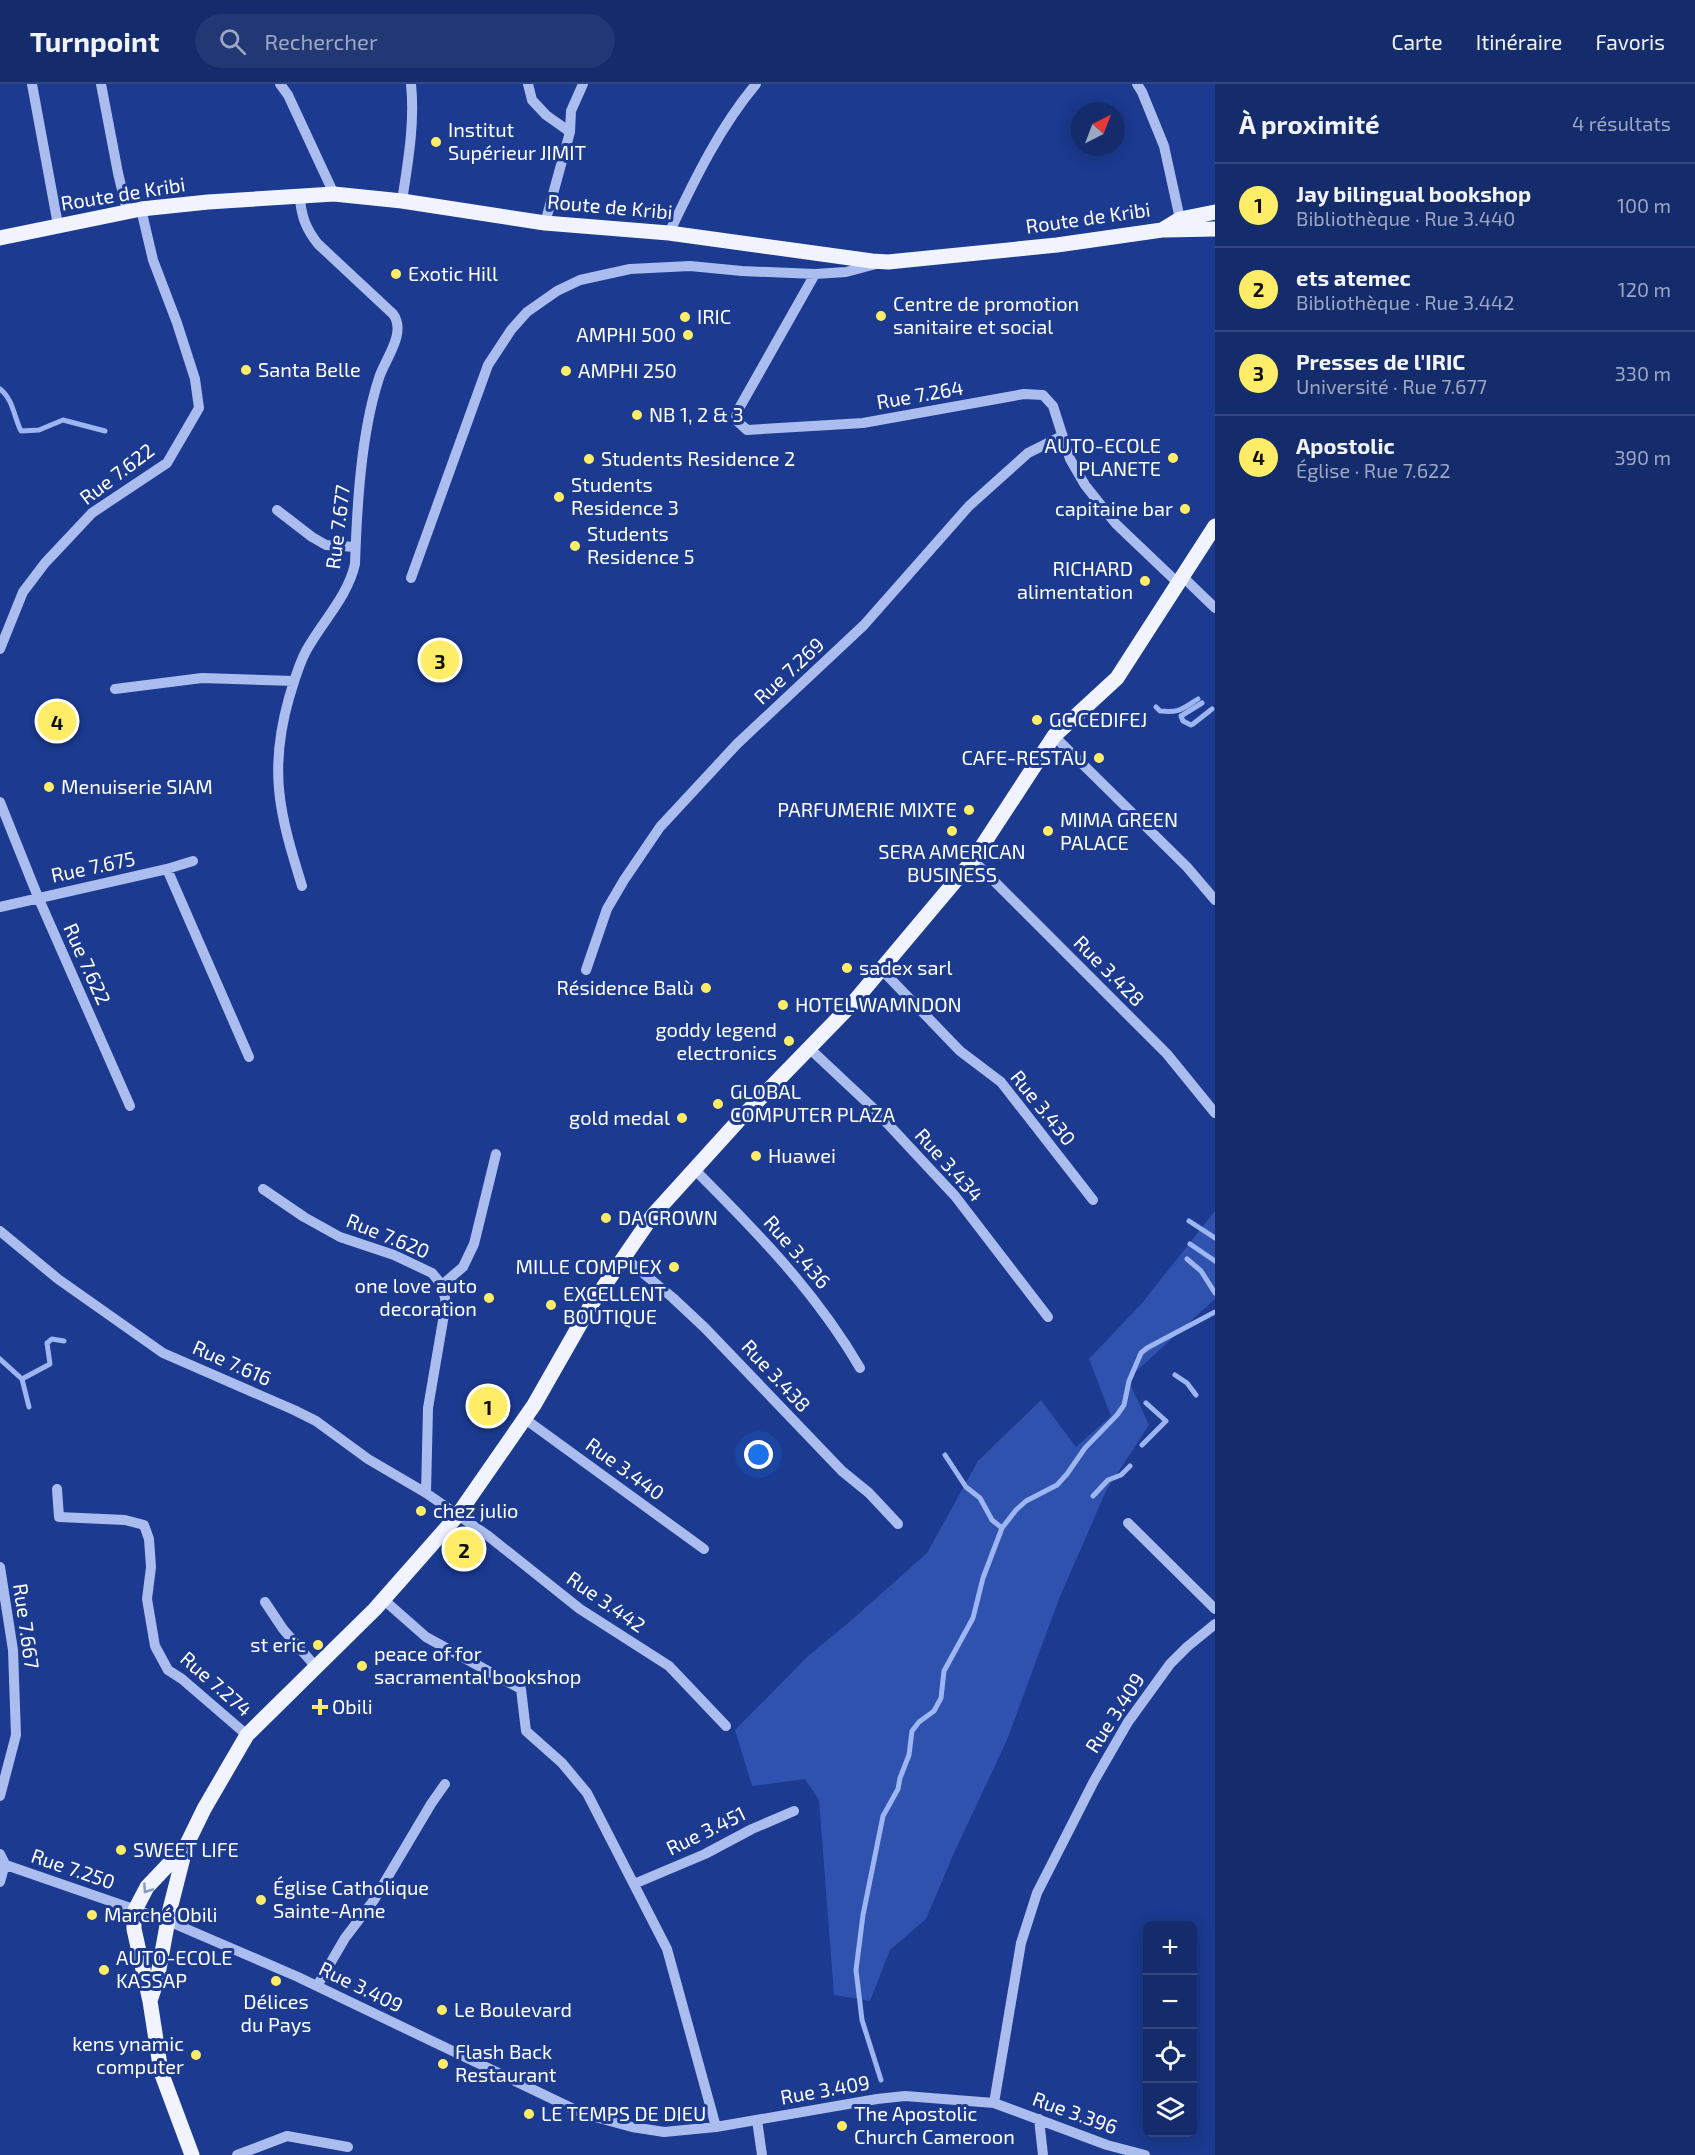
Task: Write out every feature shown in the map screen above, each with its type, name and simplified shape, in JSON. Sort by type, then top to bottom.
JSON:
[{"type":"main road","name":"Route de Kribi","points":[[0,238],[134,210],[208,202],[334,194],[402,201],[545,223],[669,233],[888,262],[1057,245],[1162,230],[1180,219],[1215,212]]},
{"type":"main road","points":[[1162,230],[1215,229]]},
{"type":"main road","points":[[150,2001],[157,1980],[186,1846],[204,1809],[247,1735],[384,1600],[457,1516],[525,1419],[591,1305],[653,1215],[740,1119],[852,1004],[973,860],[1054,736],[1117,678],[1215,526]]},
{"type":"main road","points":[[186,1846],[147,1887],[135,1910],[134,1929],[150,2001],[161,2072],[192,2155]]},
{"type":"street","points":[[32,84],[58,225]]},
{"type":"street","name":"Rue 7.622","points":[[0,649],[23,592],[45,563],[92,513],[167,463],[199,408],[195,379],[177,324],[118,173],[101,84]]},
{"type":"street","points":[[280,84],[288,95],[334,194]]},
{"type":"street","points":[[402,201],[411,135],[413,105],[411,84]]},
{"type":"street","points":[[528,84],[532,100],[570,132]]},
{"type":"street","points":[[545,223],[570,132],[571,111],[583,84]]},
{"type":"street","points":[[669,233],[702,166],[756,84]]},
{"type":"street","points":[[1137,84],[1164,146],[1180,219]]},
{"type":"street","name":"Rue 7.677","points":[[300,197],[303,220],[318,244],[398,320],[399,330],[380,377],[366,426],[352,578],[316,632],[300,662],[283,722],[278,759],[279,799],[286,833],[302,886]]},
{"type":"street","points":[[411,578],[488,365],[511,330],[527,312],[557,291],[580,280],[630,269],[690,266],[815,274],[846,272],[888,262]]},
{"type":"street","name":"Rue 7.264","points":[[815,274],[737,412],[736,420],[740,426],[747,430],[863,423],[1024,394],[1043,395],[1053,406],[1070,459],[1084,485],[1116,524],[1215,608]]},
{"type":"street","name":"Rue 7.269","points":[[586,970],[607,909],[660,827],[737,744],[864,625],[969,506],[1028,453],[1062,436]]},
{"type":"street","points":[[277,510],[326,545],[355,547]]},
{"type":"street","points":[[115,689],[202,678],[294,681]]},
{"type":"street","points":[[1054,736],[1187,867],[1215,900]]},
{"type":"street","name":"Rue 7.622","points":[[0,802],[38,897],[130,1106]]},
{"type":"street","name":"Rue 3.428","points":[[973,860],[1167,1054],[1215,1113]]},
{"type":"street","name":"Rue 7.675","points":[[0,907],[193,861]]},
{"type":"street","points":[[167,869],[249,1057]]},
{"type":"street","name":"Rue 3.430","points":[[881,969],[960,1051],[1001,1082],[1093,1200]]},
{"type":"street","name":"Rue 3.434","points":[[809,1048],[874,1108],[955,1196],[1048,1317]]},
{"type":"street","points":[[442,1285],[463,1267],[474,1244],[496,1154]]},
{"type":"street","name":"Rue 3.436","points":[[694,1169],[754,1229],[813,1297],[840,1333],[861,1368]]},
{"type":"street","name":"Rue 7.620","points":[[263,1189],[304,1217],[340,1237],[394,1255],[432,1273],[442,1285],[446,1302],[428,1408],[426,1492]]},
{"type":"street","name":"Rue 7.616","points":[[0,1231],[58,1279],[163,1353],[316,1421],[368,1459],[426,1492],[457,1516]]},
{"type":"street","name":"Rue 3.438","points":[[624,1257],[705,1328],[842,1471],[869,1493],[898,1524]]},
{"type":"street","name":"Rue 3.440","points":[[525,1419],[704,1549]]},
{"type":"street","name":"Rue 7.274","points":[[57,1489],[59,1517],[125,1520],[144,1525],[149,1539],[151,1568],[147,1599],[155,1646],[168,1670],[182,1679],[247,1735]]},
{"type":"street","name":"Rue 3.442","points":[[457,1516],[487,1535],[579,1609],[669,1666],[726,1726]]},
{"type":"street","points":[[1128,1523],[1215,1609]]},
{"type":"street","name":"Rue 7.667","points":[[0,1567],[14,1650],[16,1735],[0,1796]]},
{"type":"street","points":[[384,1600],[426,1637],[521,1689],[526,1731],[562,1763],[587,1793],[672,1960],[716,2127]]},
{"type":"street","points":[[265,1602],[283,1629],[316,1667]]},
{"type":"street","name":"Rue 3.409","points":[[168,1921],[318,1986],[584,2114],[632,2127],[664,2132],[716,2127],[905,2096],[994,2103],[1021,1942],[1037,1893],[1094,1781],[1128,1722],[1170,1664],[1215,1624]]},
{"type":"street","points":[[318,1986],[345,1938],[374,1900],[430,1804],[445,1784]]},
{"type":"street","name":"Rue 3.451","points":[[634,1884],[705,1854],[752,1828],[794,1811]]},
{"type":"street","points":[[0,1882],[2,1860]]},
{"type":"street","name":"Rue 7.250","points":[[2,1860],[168,1921]]},
{"type":"street","name":"Rue 3.396","points":[[994,2103],[1107,2145],[1144,2155]]},
{"type":"street","points":[[1039,2119],[1043,2155]]},
{"type":"street","points":[[757,2120],[762,2155]]},
{"type":"street","points":[[237,2155],[287,2136],[348,2147]]},
{"type":"shaded area","points":[[1215,1211],[1215,1299],[1128,1379],[1149,1425],[1106,1491],[1059,1599],[1007,1740],[926,1919],[890,1950],[870,2001],[834,1995],[819,1800],[805,1779],[752,1786],[735,1730],[808,1656],[927,1553],[978,1461],[1041,1400],[1076,1447],[1111,1416],[1089,1359],[1142,1303]]},
{"type":"waterway","points":[[0,389],[11,403],[21,431],[39,430],[63,420],[105,431]]},
{"type":"waterway","points":[[1156,707],[1160,711],[1177,711],[1198,699]]},
{"type":"waterway","points":[[1202,703],[1181,716],[1183,721],[1191,725],[1212,709]]},
{"type":"waterway","points":[[1189,1221],[1215,1238]]},
{"type":"waterway","points":[[1190,1244],[1215,1261]]},
{"type":"waterway","points":[[1187,1259],[1201,1271],[1215,1293]]},
{"type":"waterway","points":[[881,2080],[862,2020],[856,1970],[863,1915],[883,1816],[898,1789],[909,1755],[912,1731],[919,1722],[934,1711],[941,1698],[944,1671],[973,1618],[983,1578],[1002,1528],[1026,1501],[1057,1485],[1085,1448],[1117,1415],[1124,1405],[1129,1381],[1141,1353],[1215,1312]]},
{"type":"waterway","points":[[22,1379],[50,1364],[47,1343],[52,1339],[64,1341]]},
{"type":"waterway","points":[[0,1359],[22,1379],[29,1407]]},
{"type":"waterway","points":[[1175,1375],[1187,1383],[1196,1395]]},
{"type":"waterway","points":[[1142,1445],[1166,1421],[1146,1403]]},
{"type":"waterway","points":[[945,1455],[966,1487],[980,1498],[992,1520],[1002,1528]]},
{"type":"waterway","points":[[1093,1496],[1108,1480],[1121,1475],[1130,1466]]},
{"type":"place","name":"Institut Supérieur JIMIT","points":[[436,142]]},
{"type":"place","name":"Exotic Hill","points":[[396,274]]},
{"type":"place","name":"Centre de promotion sanitaire et social","points":[[881,316]]},
{"type":"place","name":"IRIC","points":[[685,317]]},
{"type":"place","name":"AMPHI 500","points":[[688,335]]},
{"type":"place","name":"Santa Belle","points":[[246,370]]},
{"type":"place","name":"AMPHI 250","points":[[566,371]]},
{"type":"place","name":"NB 1, 2 & 3","points":[[637,415]]},
{"type":"place","name":"AUTO-ECOLE PLANETE","points":[[1173,458]]},
{"type":"place","name":"Students Residence 2","points":[[589,459]]},
{"type":"place","name":"Students Residence 3","points":[[559,497]]},
{"type":"place","name":"capitaine bar","points":[[1185,509]]},
{"type":"place","name":"Students Residence 5","points":[[575,546]]},
{"type":"place","name":"RICHARD alimentation","points":[[1145,581]]},
{"type":"place","name":"Presses de l'IRIC","points":[[440,660]]},
{"type":"place","name":"GC CEDIFEJ","points":[[1037,720]]},
{"type":"place","name":"Apostolic","points":[[57,721]]},
{"type":"place","name":"CAFE-RESTAU","points":[[1099,758]]},
{"type":"place","name":"Menuiserie SIAM","points":[[49,787]]},
{"type":"place","name":"PARFUMERIE MIXTE","points":[[969,810]]},
{"type":"place","name":"SERA AMERICAN BUSINESS","points":[[952,831]]},
{"type":"place","name":"MIMA GREEN PALACE","points":[[1048,831]]},
{"type":"place","name":"sadex sarl","points":[[847,968]]},
{"type":"place","name":"Résidence Balù","points":[[706,988]]},
{"type":"place","name":"HOTEL WAMNDON","points":[[783,1005]]},
{"type":"place","name":"goddy legend electronics","points":[[789,1041]]},
{"type":"place","name":"GLOBAL COMPUTER PLAZA","points":[[718,1104]]},
{"type":"place","name":"gold medal","points":[[682,1118]]},
{"type":"place","name":"Huawei","points":[[756,1156]]},
{"type":"place","name":"DA CROWN","points":[[606,1218]]},
{"type":"place","name":"MILLE COMPLEX","points":[[674,1267]]},
{"type":"place","name":"one love auto decoration","points":[[489,1298]]},
{"type":"place","name":"EXCELLENT BOUTIQUE","points":[[551,1305]]},
{"type":"place","name":"Jay bilingual bookshop","points":[[488,1406]]},
{"type":"place","name":"chez julio","points":[[421,1511]]},
{"type":"place","name":"ets atemec","points":[[464,1549]]},
{"type":"place","name":"st eric","points":[[318,1645]]},
{"type":"place","name":"peace of for sacramental bookshop","points":[[362,1666]]},
{"type":"place","name":"Obili","points":[[320,1707]]},
{"type":"place","name":"SWEET LIFE","points":[[121,1850]]},
{"type":"place","name":"Église Catholique Sainte-Anne","points":[[261,1900]]},
{"type":"place","name":"Marché Obili","points":[[92,1915]]},
{"type":"place","name":"AUTO-ECOLE KASSAP","points":[[104,1970]]},
{"type":"place","name":"Délices du Pays","points":[[276,1981]]},
{"type":"place","name":"Le Boulevard","points":[[442,2010]]},
{"type":"place","name":"kens ynamic computer","points":[[196,2055]]},
{"type":"place","name":"Flash Back Restaurant","points":[[443,2064]]},
{"type":"place","name":"LE TEMPS DE DIEU","points":[[529,2114]]},
{"type":"place","name":"The Apostolic Church Cameroon","points":[[842,2126]]}]
